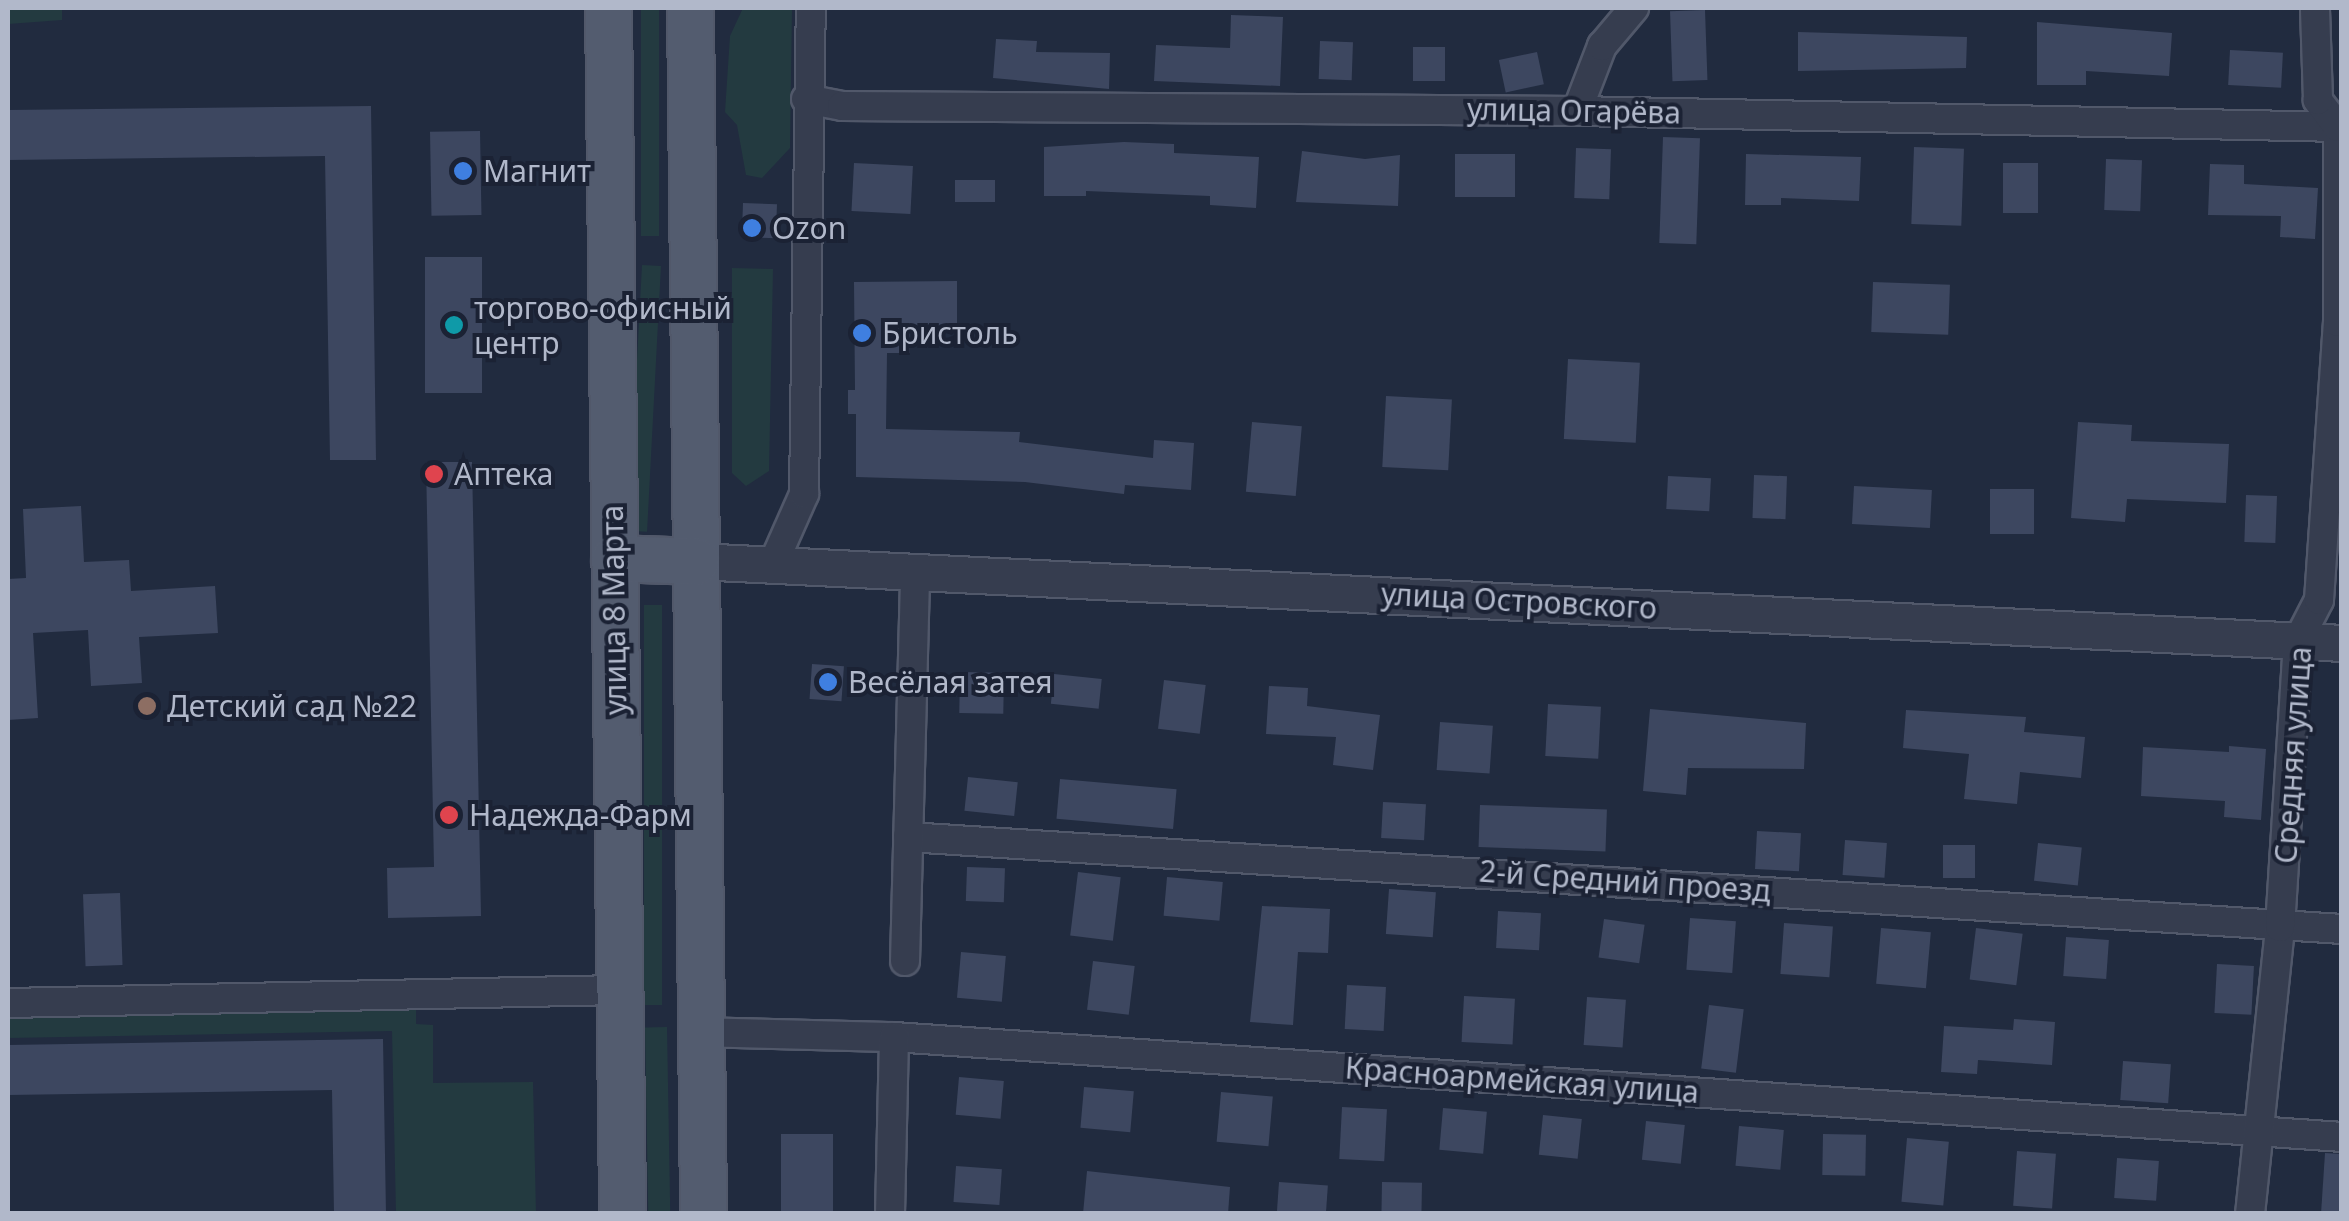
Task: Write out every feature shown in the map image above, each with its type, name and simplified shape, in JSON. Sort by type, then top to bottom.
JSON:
[{"type":"main road","name":"улица 8 Марта","points":[[608,8],[622,1214]]},
{"type":"main road","points":[[690,8],[703,1214]]},
{"type":"main road","points":[[691,56],[716,8]]},
{"type":"main road","points":[[614,558],[696,561]]},
{"type":"street","points":[[773,564],[804,494],[806,100],[811,8]]},
{"type":"street","points":[[1577,111],[1602,46],[1634,8]]},
{"type":"street","name":"Средняя улица","points":[[2250,1214],[2280,927],[2298,641],[2320,600],[2340,322],[2340,127],[2318,100],[2315,8]]},
{"type":"street","name":"улица Огарёва","points":[[806,100],[842,106],[1577,111],[2340,127]]},
{"type":"street","name":"улица Островского","points":[[696,561],[2342,643]]},
{"type":"street","points":[[905,960],[916,570]]},
{"type":"street","name":"2-й Средний проезд","points":[[908,837],[2222,918],[2280,927],[2342,929]]},
{"type":"street","points":[[8,1003],[619,990]]},
{"type":"street","name":"Красноармейская улица","points":[[701,1032],[894,1037],[2342,1136]]},
{"type":"street","points":[[890,1214],[894,1037]]},
{"type":"green space","points":[[8,8],[62,8],[62,20],[8,24]]},
{"type":"green space","points":[[641,8],[659,8],[659,236],[641,236]]},
{"type":"green space","points":[[743,8],[792,8],[790,148],[762,178],[746,175],[737,125],[725,112],[730,36]]},
{"type":"green space","points":[[642,265],[661,266],[647,532],[628,531]]},
{"type":"green space","points":[[732,268],[773,269],[769,471],[746,486],[732,473]]},
{"type":"green space","points":[[644,605],[662,605],[662,1005],[644,1005]]},
{"type":"green space","points":[[416,1004],[416,1024],[433,1025],[433,1083],[533,1082],[536,1213],[396,1213],[392,1031],[8,1038],[8,1015]]},
{"type":"green space","points":[[645,1027],[667,1027],[670,1213],[648,1213]]},
{"type":"building","points":[[1705,10],[1707,80],[1672,81],[1670,11]]},
{"type":"building","points":[[1231,15],[1283,17],[1280,86],[1154,81],[1156,45],[1230,48]]},
{"type":"building","points":[[2037,22],[2172,33],[2169,76],[2086,71],[2086,85],[2037,85]]},
{"type":"building","points":[[1798,32],[1967,37],[1966,68],[1798,71]]},
{"type":"building","points":[[996,39],[1037,41],[1036,52],[1110,53],[1109,89],[993,78]]},
{"type":"building","points":[[1320,41],[1353,42],[1352,80],[1319,79]]},
{"type":"building","points":[[1413,47],[1445,47],[1445,81],[1413,81]]},
{"type":"building","points":[[2230,50],[2283,53],[2281,88],[2228,85]]},
{"type":"building","points":[[1537,52],[1544,84],[1506,92],[1499,60]]},
{"type":"building","points":[[371,106],[376,460],[330,460],[325,156],[8,160],[8,110]]},
{"type":"building","points":[[480,131],[481,215],[431,216],[430,132]]},
{"type":"building","points":[[1663,137],[1700,138],[1696,244],[1659,243]]},
{"type":"building","points":[[1124,142],[1174,144],[1174,153],[1259,157],[1256,208],[1210,205],[1210,196],[1086,191],[1086,196],[1044,196],[1044,147]]},
{"type":"building","points":[[1914,147],[1964,149],[1961,226],[1911,224]]},
{"type":"building","points":[[1576,148],[1611,149],[1609,199],[1574,198]]},
{"type":"building","points":[[1302,151],[1365,159],[1400,155],[1398,206],[1296,202]]},
{"type":"building","points":[[1455,154],[1515,154],[1515,197],[1455,197]]},
{"type":"building","points":[[1746,154],[1861,157],[1859,201],[1781,198],[1781,205],[1745,205]]},
{"type":"building","points":[[2106,159],[2142,160],[2140,211],[2104,210]]},
{"type":"building","points":[[854,163],[913,166],[910,214],[851,211]]},
{"type":"building","points":[[2003,163],[2038,163],[2038,213],[2003,213]]},
{"type":"building","points":[[2210,164],[2244,165],[2244,184],[2318,188],[2315,239],[2280,237],[2281,216],[2208,215]]},
{"type":"building","points":[[955,180],[995,180],[995,202],[955,202]]},
{"type":"building","points":[[743,203],[777,204],[776,238],[742,237]]},
{"type":"building","name":"торгово-офисный центр","points":[[425,257],[482,257],[482,393],[425,393]]},
{"type":"building","points":[[957,281],[957,330],[910,330],[910,353],[887,353],[886,429],[1020,432],[1019,442],[1153,458],[1154,440],[1194,443],[1191,490],[1125,485],[1124,494],[1025,482],[856,477],[856,414],[848,414],[848,390],[855,390],[854,282]]},
{"type":"building","points":[[1873,282],[1950,285],[1948,335],[1871,332]]},
{"type":"building","points":[[1568,359],[1640,363],[1636,443],[1564,439]]},
{"type":"building","points":[[1386,396],[1452,399],[1448,470],[1382,467]]},
{"type":"building","points":[[1252,422],[1302,426],[1296,496],[1246,492]]},
{"type":"building","points":[[2078,422],[2132,425],[2131,441],[2229,444],[2226,503],[2127,499],[2125,522],[2071,518]]},
{"type":"building","points":[[426,462],[472,462],[481,916],[388,918],[387,868],[434,867]]},
{"type":"building","points":[[1754,475],[1787,476],[1785,519],[1752,518]]},
{"type":"building","points":[[1668,476],[1711,478],[1709,511],[1666,509]]},
{"type":"building","points":[[1854,486],[1932,490],[1930,528],[1852,524]]},
{"type":"building","points":[[1990,489],[2034,489],[2034,534],[1990,534]]},
{"type":"building","points":[[2246,495],[2277,496],[2275,543],[2244,542]]},
{"type":"building","points":[[81,506],[84,562],[129,560],[131,591],[215,586],[218,633],[139,637],[142,683],[91,686],[88,630],[33,633],[38,718],[8,720],[8,579],[26,578],[23,509]]},
{"type":"building","points":[[812,664],[844,666],[841,701],[810,699]]},
{"type":"building","points":[[960,672],[1004,673],[1003,714],[959,713]]},
{"type":"building","points":[[1054,674],[1102,679],[1099,709],[1051,704]]},
{"type":"building","points":[[1164,680],[1206,685],[1200,734],[1158,729]]},
{"type":"building","points":[[1269,686],[1308,688],[1307,706],[1380,715],[1373,770],[1333,765],[1336,737],[1266,734]]},
{"type":"building","points":[[1548,704],[1601,707],[1598,759],[1545,756]]},
{"type":"building","points":[[1650,709],[1806,723],[1804,769],[1688,768],[1686,795],[1643,791]]},
{"type":"building","points":[[1906,710],[2026,717],[2024,732],[2085,737],[2081,778],[2020,772],[2017,804],[1964,799],[1969,754],[1903,748]]},
{"type":"building","points":[[1440,722],[1493,726],[1490,774],[1437,770]]},
{"type":"building","points":[[2229,746],[2266,749],[2261,820],[2224,817],[2225,801],[2141,796],[2143,747],[2229,752]]},
{"type":"building","points":[[968,777],[1018,782],[1014,816],[964,811]]},
{"type":"building","points":[[1060,779],[1177,789],[1173,829],[1057,819]]},
{"type":"building","points":[[1383,802],[1426,804],[1424,840],[1381,838]]},
{"type":"building","points":[[1480,805],[1607,809],[1605,851],[1479,847]]},
{"type":"building","points":[[1757,831],[1801,833],[1799,871],[1755,869]]},
{"type":"building","points":[[1845,840],[1887,843],[1884,878],[1843,875]]},
{"type":"building","points":[[2038,843],[2082,848],[2078,885],[2034,881]]},
{"type":"building","points":[[1943,845],[1975,845],[1975,878],[1943,878]]},
{"type":"building","points":[[967,867],[1005,868],[1004,902],[966,901]]},
{"type":"building","points":[[1078,872],[1121,877],[1113,941],[1070,936]]},
{"type":"building","points":[[1167,877],[1223,882],[1219,921],[1164,916]]},
{"type":"building","points":[[1389,889],[1436,892],[1433,937],[1386,934]]},
{"type":"building","points":[[120,893],[123,965],[86,966],[83,894]]},
{"type":"building","points":[[1262,906],[1330,909],[1328,953],[1298,952],[1293,1025],[1250,1022]]},
{"type":"building","points":[[1498,911],[1541,913],[1539,950],[1496,948]]},
{"type":"building","points":[[1690,918],[1736,921],[1732,973],[1686,970]]},
{"type":"building","points":[[1604,919],[1645,925],[1639,963],[1599,958]]},
{"type":"building","points":[[1784,923],[1833,926],[1829,977],[1780,974]]},
{"type":"building","points":[[1881,928],[1931,932],[1926,988],[1876,984]]},
{"type":"building","points":[[1976,928],[2023,934],[2016,985],[1970,980]]},
{"type":"building","points":[[2066,937],[2109,940],[2106,979],[2063,976]]},
{"type":"building","points":[[961,952],[1006,956],[1002,1002],[957,998]]},
{"type":"building","points":[[1093,961],[1135,966],[1129,1015],[1087,1010]]},
{"type":"building","points":[[2217,964],[2254,966],[2251,1015],[2214,1013]]},
{"type":"building","points":[[1347,985],[1386,987],[1384,1031],[1345,1029]]},
{"type":"building","points":[[1464,996],[1515,999],[1513,1045],[1462,1042]]},
{"type":"building","points":[[1587,997],[1626,1000],[1623,1048],[1584,1045]]},
{"type":"building","points":[[1709,1005],[1744,1009],[1736,1073],[1701,1069]]},
{"type":"building","points":[[2014,1019],[2055,1022],[2052,1065],[1978,1060],[1977,1074],[1941,1072],[1944,1026],[2013,1030]]},
{"type":"building","points":[[383,1039],[386,1214],[334,1214],[332,1090],[8,1095],[8,1045]]},
{"type":"building","points":[[2123,1061],[2171,1064],[2168,1103],[2120,1100]]},
{"type":"building","points":[[959,1077],[1004,1081],[1001,1119],[956,1115]]},
{"type":"building","points":[[1084,1087],[1134,1091],[1130,1132],[1080,1128]]},
{"type":"building","points":[[1221,1092],[1273,1097],[1268,1146],[1217,1142]]},
{"type":"building","points":[[1342,1107],[1387,1109],[1384,1161],[1339,1159]]},
{"type":"building","points":[[1443,1108],[1487,1112],[1483,1154],[1439,1150]]},
{"type":"building","points":[[1543,1115],[1582,1119],[1578,1159],[1539,1155]]},
{"type":"building","points":[[1646,1121],[1685,1125],[1681,1164],[1642,1160]]},
{"type":"building","points":[[1739,1126],[1784,1130],[1780,1170],[1736,1166]]},
{"type":"building","points":[[781,1134],[833,1134],[833,1214],[781,1214]]},
{"type":"building","points":[[1823,1134],[1866,1135],[1865,1176],[1822,1175]]},
{"type":"building","points":[[1907,1138],[1949,1142],[1943,1205],[1901,1202]]},
{"type":"building","points":[[2017,1151],[2056,1154],[2052,1209],[2013,1206]]},
{"type":"building","points":[[2325,1153],[2342,1154],[2342,1214],[2321,1214]]},
{"type":"building","points":[[2117,1158],[2159,1161],[2156,1201],[2114,1198]]},
{"type":"building","points":[[956,1166],[1002,1169],[999,1205],[953,1202]]},
{"type":"building","points":[[1087,1171],[1230,1187],[1228,1214],[1083,1214]]},
{"type":"building","points":[[1279,1182],[1328,1185],[1326,1214],[1277,1214]]},
{"type":"building","points":[[1382,1182],[1422,1183],[1421,1214],[1381,1214]]},
{"type":"place","name":"Магнит","points":[[463,171]]},
{"type":"place","name":"Ozon","points":[[752,228]]},
{"type":"place","name":"торгово-офисный центр","points":[[454,325]]},
{"type":"place","name":"Бристоль","points":[[862,333]]},
{"type":"place","name":"Аптека","points":[[434,474]]},
{"type":"place","name":"Весёлая затея","points":[[828,682]]},
{"type":"place","name":"Детский сад №22","points":[[147,706]]},
{"type":"place","name":"Надежда-Фарм","points":[[449,815]]}]
